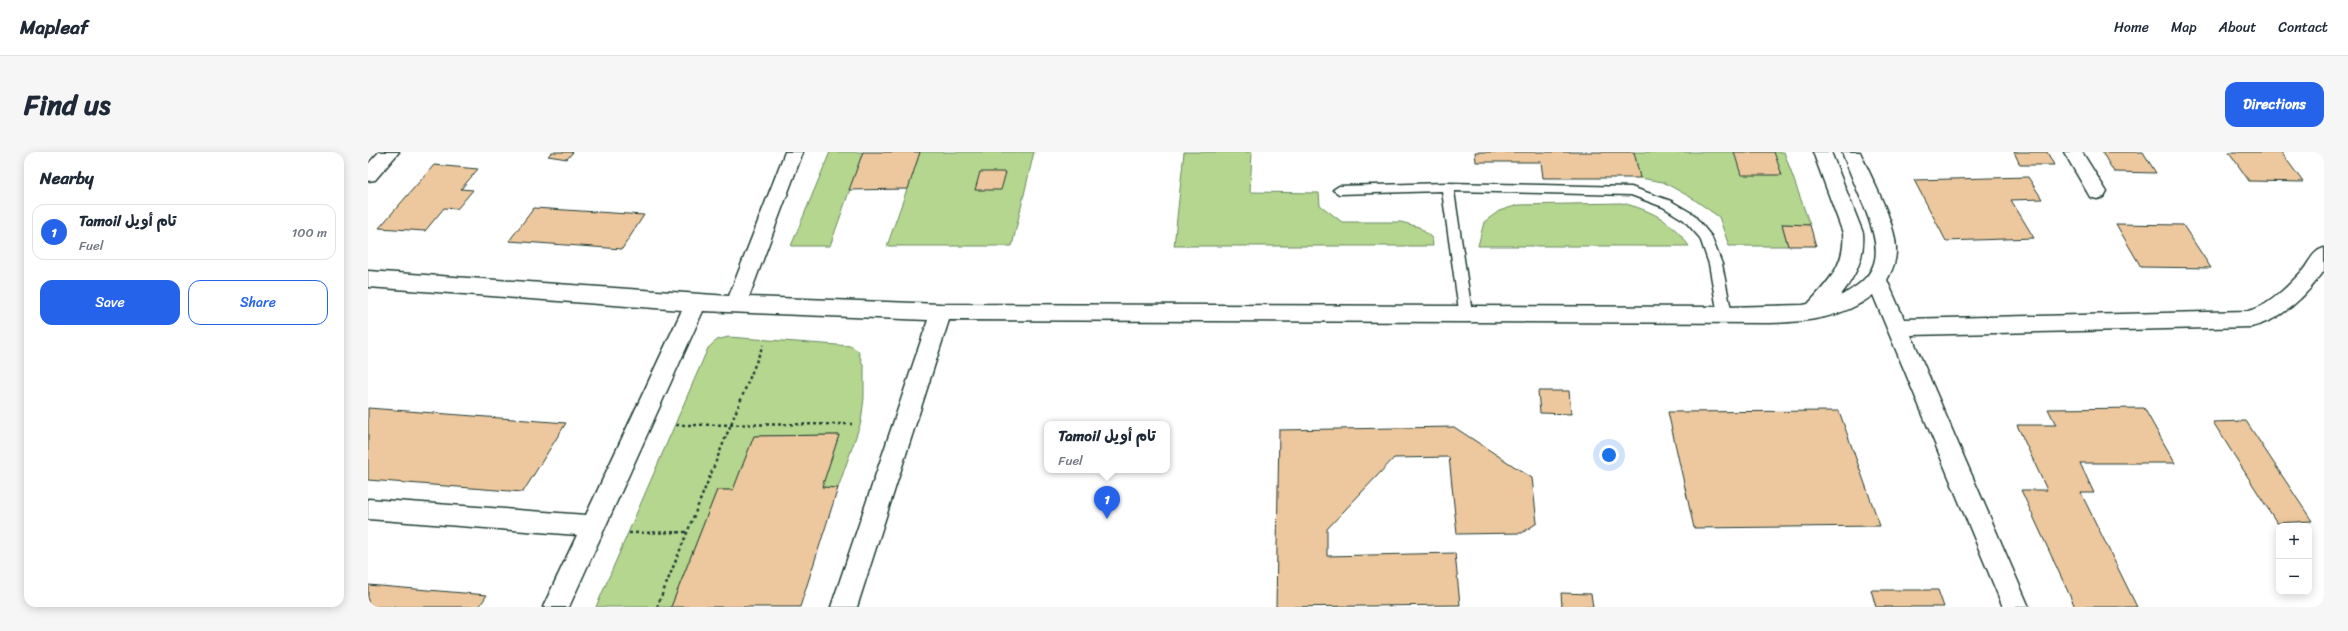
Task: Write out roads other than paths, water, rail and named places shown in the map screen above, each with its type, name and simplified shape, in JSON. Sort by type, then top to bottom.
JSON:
[{"type":"street","points":[[368,175],[390,152]]},
{"type":"street","points":[[736,304],[794,152]]},
{"type":"street","points":[[1813,312],[1848,271],[1855,245],[1822,152]]},
{"type":"street","points":[[368,279],[696,303],[941,312],[1725,314],[1813,312],[1834,307],[1858,295],[1877,281],[1886,262],[1888,250],[1885,236],[1852,152]]},
{"type":"street","points":[[2073,152],[2097,192]]},
{"type":"street","points":[[1896,327],[2253,318],[2279,306],[2317,267],[2324,255]]},
{"type":"street","points":[[1877,281],[2016,607]]},
{"type":"street","points":[[556,607],[595,526],[696,303]]},
{"type":"street","points":[[844,607],[941,312]]},
{"type":"street","points":[[368,509],[595,526]]},
{"type":"lane","points":[[1447,187],[1465,313]]},
{"type":"lane","points":[[1339,190],[1447,187],[1631,192],[1657,198],[1675,208],[1698,226],[1711,248],[1725,314]]},
{"type":"place","name":"Tamoil تام أويل","points":[[1107,519]]}]
